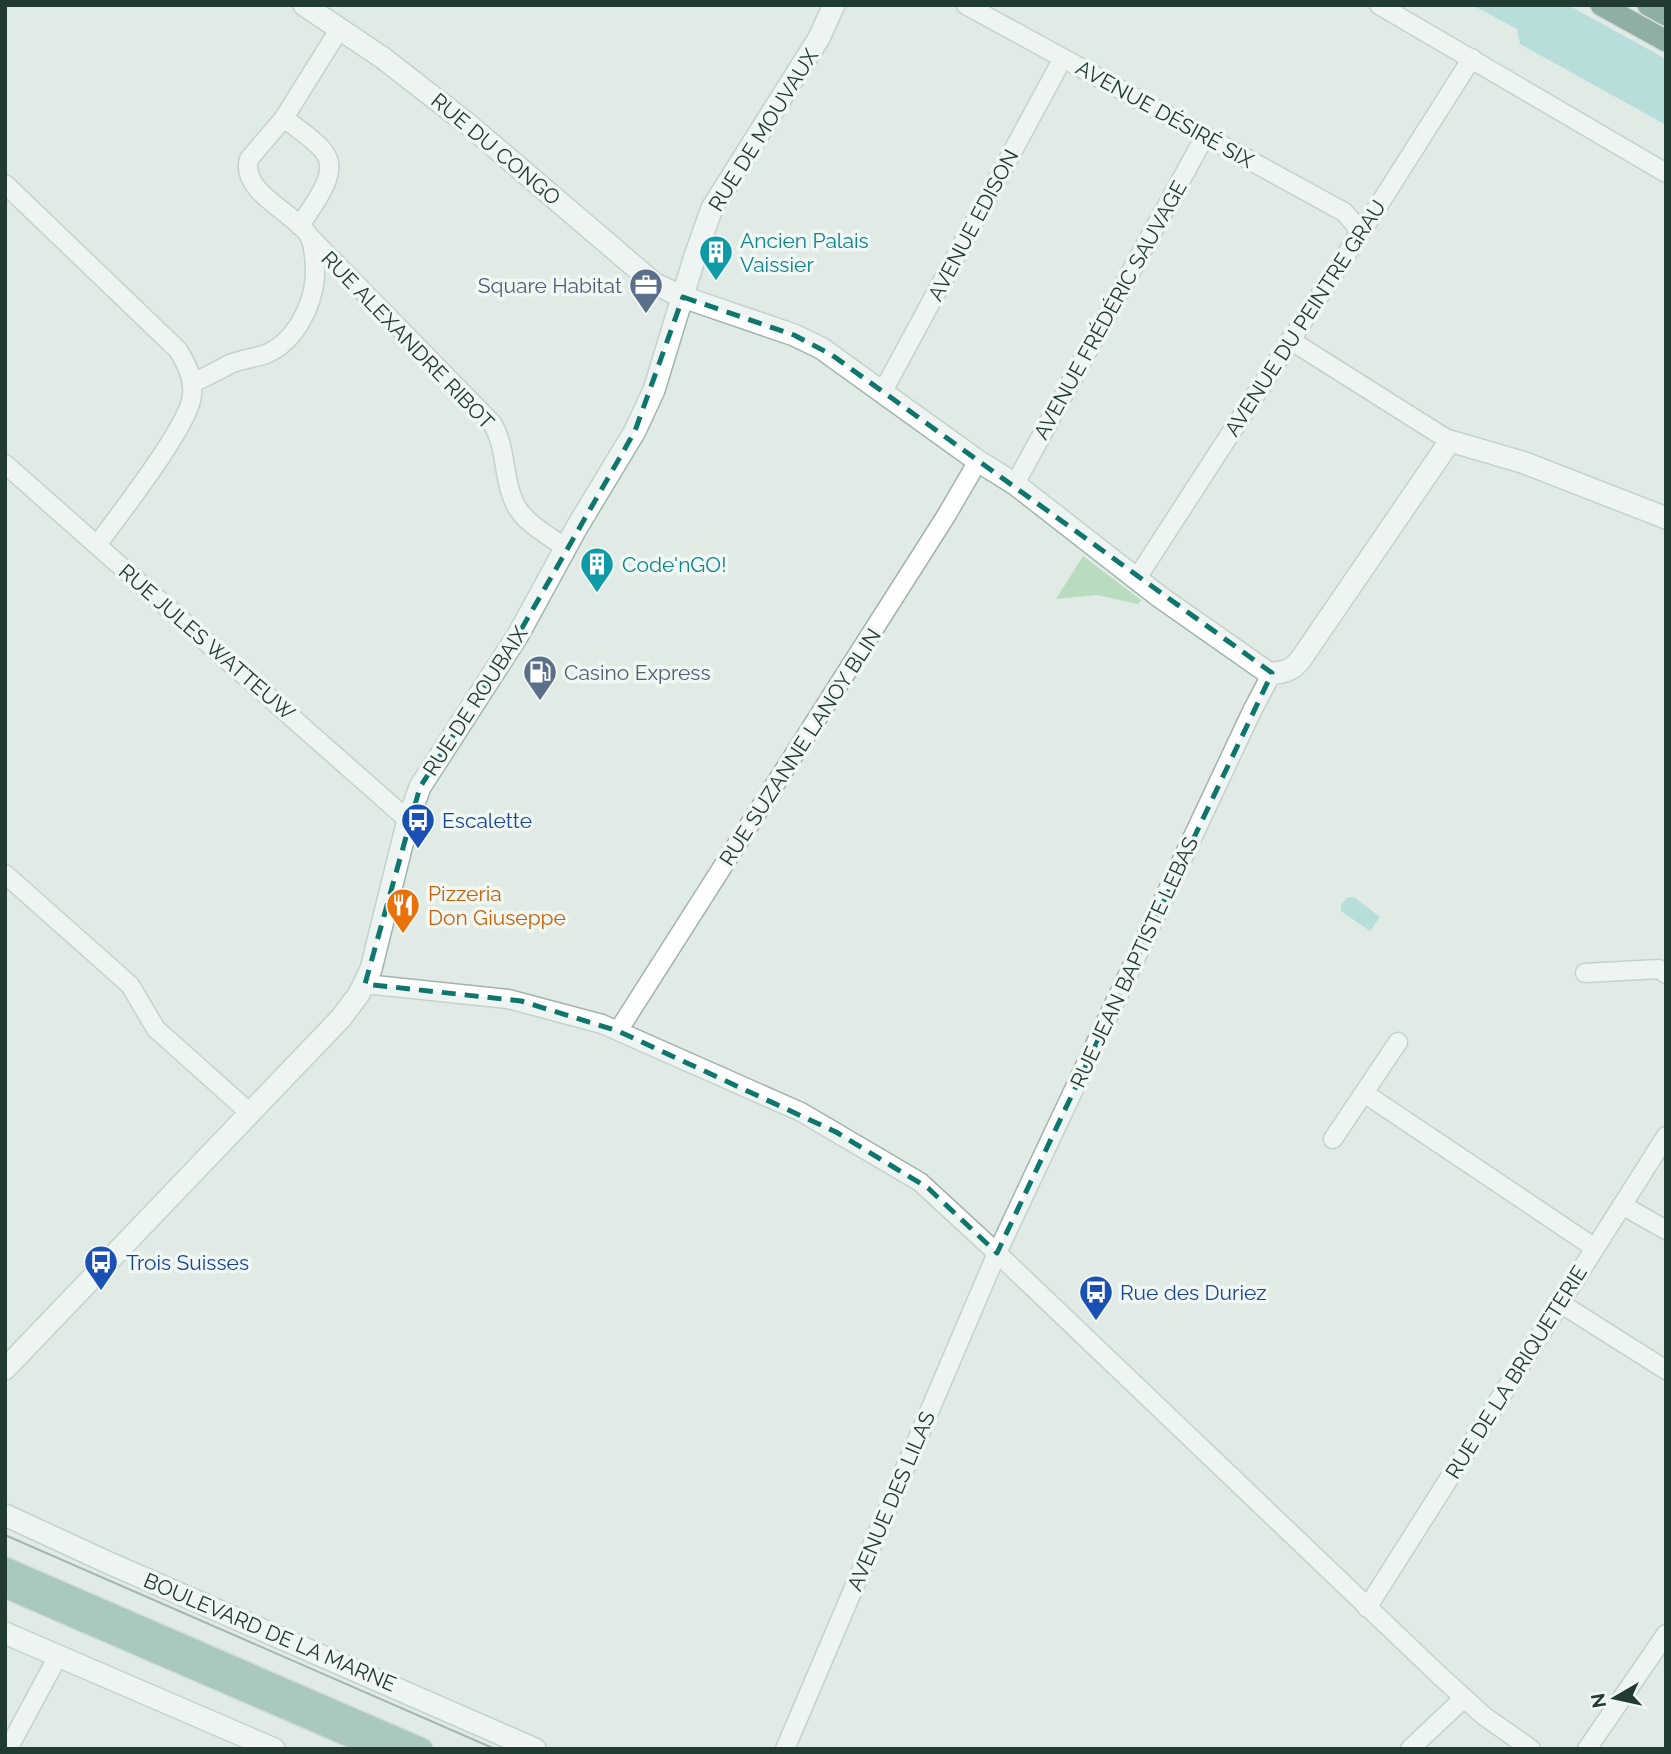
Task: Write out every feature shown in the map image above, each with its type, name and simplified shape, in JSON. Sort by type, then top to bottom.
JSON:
[{"type":"highway","points":[[1601,5],[1666,41]]},
{"type":"highway","points":[[1648,5],[1666,15]]},
{"type":"main road","points":[[5,1568],[422,1749]]},
{"type":"main road","points":[[5,1587],[379,1749]]},
{"type":"street","name":"RUE DU CONGO","points":[[304,5],[340,28],[469,125],[643,276],[682,297],[794,335],[821,348],[978,461],[1015,484],[1137,578],[1262,669],[1272,673]]},
{"type":"street","name":"RUE DE MOUVAUX","points":[[682,297],[712,208],[819,38],[834,5]]},
{"type":"street","name":"AVENUE DÉSIRÉ SIX","points":[[966,5],[1344,212],[1359,229]]},
{"type":"street","points":[[1379,5],[1666,173]]},
{"type":"street","points":[[192,383],[216,374],[231,364],[264,355],[277,348],[288,339],[308,307],[313,292],[315,263],[304,231],[330,169],[326,153],[284,118],[340,28]]},
{"type":"street","name":"AVENUE EDISON","points":[[883,391],[1063,58]]},
{"type":"street","name":"AVENUE DU PEINTRE GRAU","points":[[1137,578],[1355,241],[1359,229],[1368,222],[1472,58]]},
{"type":"street","name":"RUE ALEXANDRE RIBOT","points":[[284,118],[249,159],[247,167],[251,183],[304,231],[492,423],[501,443],[518,509],[565,548]]},
{"type":"street","name":"AVENUE FRÉDÉRIC SAUVAGE","points":[[1015,484],[1205,136]]},
{"type":"street","points":[[5,184],[178,350],[188,368],[192,383],[192,397],[183,422],[97,545]]},
{"type":"street","name":"RUE DE ROUBAIX","points":[[5,1369],[348,1010],[365,984],[408,820],[425,778],[498,668],[646,410],[682,297]]},
{"type":"street","points":[[1290,340],[1450,441],[1524,463],[1666,518]]},
{"type":"street","points":[[1272,673],[1290,669],[1301,659],[1450,441]]},
{"type":"street","name":"RUE SUZANNE LANOY BLIN","points":[[618,1031],[946,516],[978,461]]},
{"type":"street","name":"RUE JULES WATTEUW","points":[[5,464],[408,820]]},
{"type":"street","name":"RUE JEAN BAPTISTE LEBAS","points":[[998,1252],[1272,673]]},
{"type":"street","points":[[5,874],[130,985],[156,1029],[250,1113]]},
{"type":"street","points":[[1585,973],[1658,969],[1666,974]]},
{"type":"street","points":[[365,984],[521,1001],[618,1031],[775,1100],[824,1125],[928,1188],[998,1252],[1367,1608],[1464,1698],[1531,1749]]},
{"type":"street","points":[[1333,1139],[1398,1042]]},
{"type":"street","points":[[1364,1093],[1595,1248]]},
{"type":"street","name":"RUE DE LA BRIQUETERIE","points":[[1367,1608],[1666,1136]]},
{"type":"street","points":[[1622,1205],[1666,1230]]},
{"type":"street","name":"AVENUE DES LILAS","points":[[785,1749],[998,1252]]},
{"type":"street","points":[[1560,1303],[1666,1370]]},
{"type":"street","name":"BOULEVARD DE LA MARNE","points":[[5,1515],[535,1749]]},
{"type":"street","points":[[5,1633],[274,1749]]},
{"type":"street","points":[[1587,1749],[1666,1634]]},
{"type":"street","points":[[8,1749],[58,1656]]},
{"type":"street","points":[[1410,1749],[1464,1698]]},
{"type":"highlighted area","points":[[683,297],[794,335],[832,355],[1272,673],[997,1253],[928,1188],[836,1132],[618,1031],[521,1001],[365,984],[420,787],[518,635],[635,431]]},
{"type":"green space","points":[[1083,556],[1141,600],[1138,604],[1097,595],[1056,599]]},
{"type":"water","points":[[1472,5],[1568,5],[1666,59],[1666,125],[1520,44],[1517,29]]},
{"type":"water","points":[[1348,897],[1354,897],[1380,917],[1370,931],[1341,911],[1341,904]]},
{"type":"tram line","points":[[5,1535],[495,1749]]},
{"type":"place","name":"Ancien Palais Vaissier","points":[[716,282]]},
{"type":"place","name":"Square Habitat","points":[[646,315]]},
{"type":"place","name":"Code'nGO!","points":[[597,594]]},
{"type":"place","name":"Casino Express","points":[[540,702]]},
{"type":"place","name":"Escalette","points":[[418,850]]},
{"type":"place","name":"Pizzeria Don Giuseppe","points":[[403,935]]},
{"type":"place","name":"Trois Suisses","points":[[101,1292]]},
{"type":"place","name":"Rue des Duriez","points":[[1096,1322]]}]
